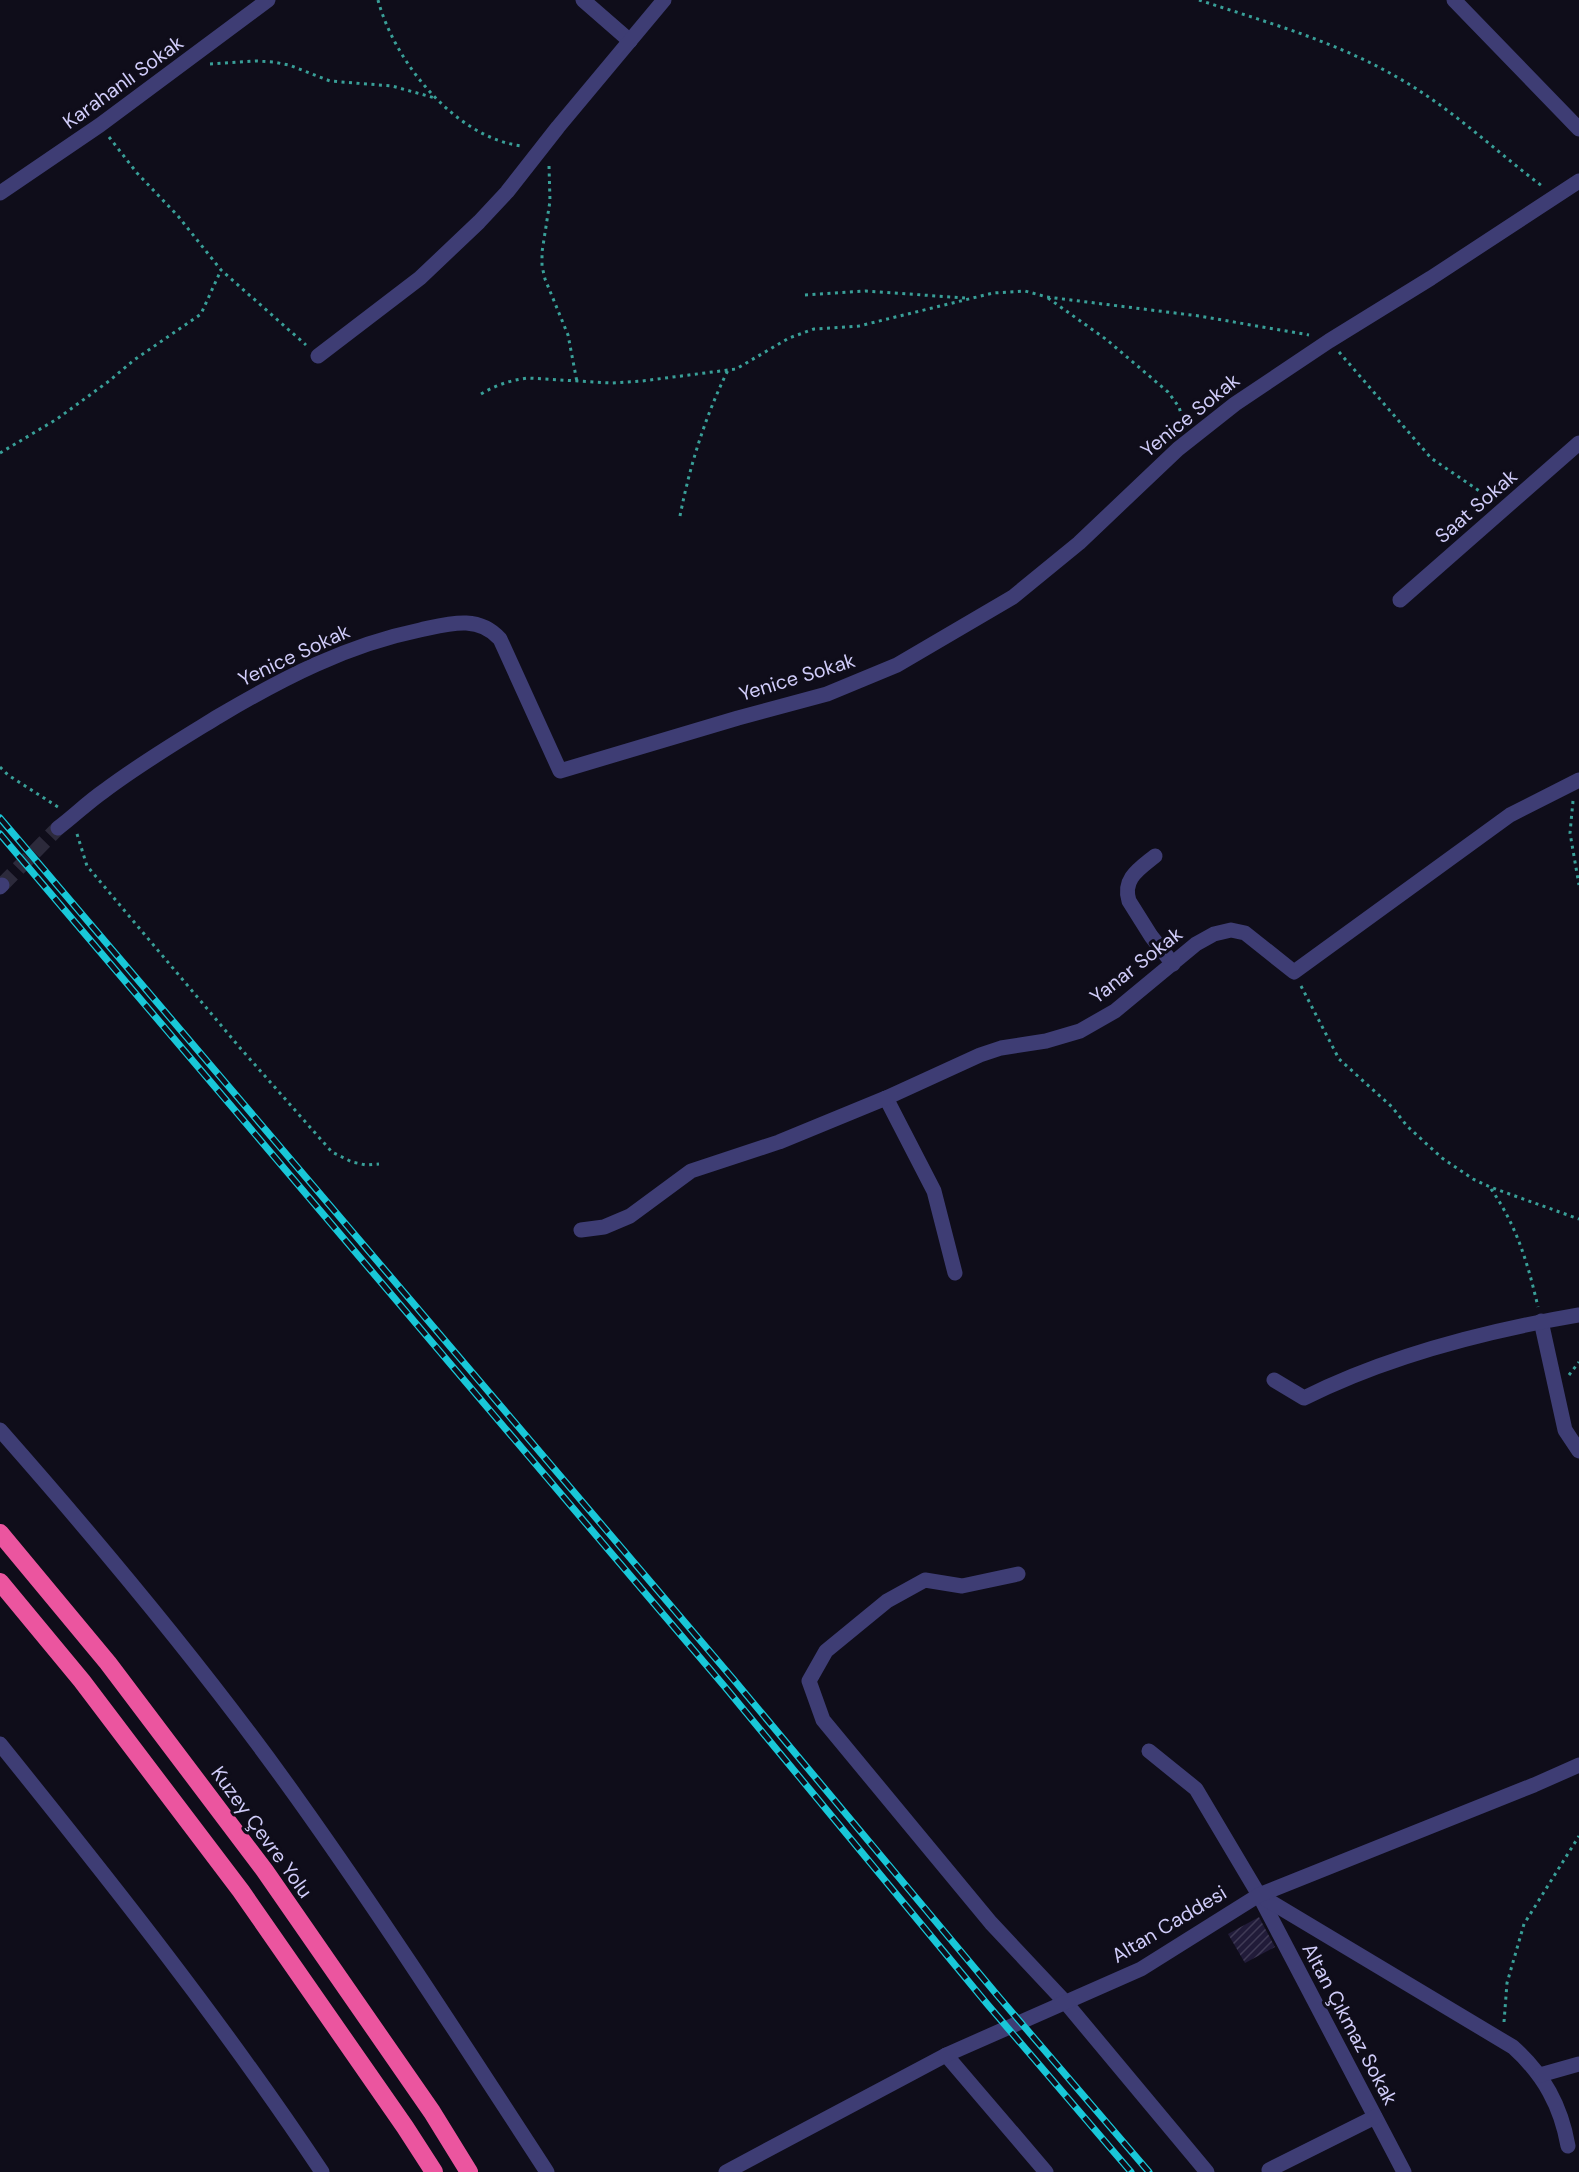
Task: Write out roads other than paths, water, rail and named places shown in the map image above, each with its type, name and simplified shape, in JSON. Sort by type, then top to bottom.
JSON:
[{"type":"highway","name":"Kuzey Çevre Yolu","points":[[0,1533],[108,1663],[265,1871],[432,2112],[469,2172]]},
{"type":"highway","points":[[0,1582],[82,1681],[241,1890],[399,2117],[434,2172]]},
{"type":"street","name":"Karahanlı Sokak","points":[[0,193],[100,125],[268,0]]},
{"type":"street","points":[[583,0],[630,41]]},
{"type":"street","points":[[318,356],[390,303],[450,251],[507,192],[664,0]]},
{"type":"street","points":[[1454,0],[1579,129]]},
{"type":"street","name":"Yenice Sokak","points":[[58,828],[103,791],[185,737],[294,674],[353,648],[436,626],[472,622],[495,633],[504,646],[560,771],[827,694],[897,664],[1013,597],[1079,543],[1184,444],[1235,404],[1579,181]]},
{"type":"street","name":"Saat Sokak","points":[[1400,600],[1579,443]]},
{"type":"street","name":"Yanar Sokak","points":[[581,1230],[604,1227],[630,1216],[692,1170],[779,1142],[886,1098],[980,1055],[1080,1031],[1115,1011],[1205,938],[1231,930],[1245,933],[1294,972],[1510,815],[1577,781]]},
{"type":"street","points":[[1155,856],[1132,875],[1127,895],[1151,936],[1173,964]]},
{"type":"street","points":[[886,1098],[934,1191],[956,1273]]},
{"type":"street","points":[[1274,1380],[1304,1398],[1345,1377],[1388,1362],[1486,1334],[1579,1314]]},
{"type":"street","points":[[1541,1321],[1565,1430],[1579,1451]]},
{"type":"street","points":[[0,1430],[169,1630],[264,1752],[400,1947],[547,2172]]},
{"type":"street","points":[[1017,1574],[962,1586],[925,1580],[887,1601],[826,1650],[809,1681],[823,1720],[991,1923],[1066,2003],[1207,2172]]},
{"type":"street","points":[[0,1744],[172,1960],[241,2053],[322,2172]]},
{"type":"street","name":"Altan Çıkmaz Sokak","points":[[1149,1751],[1196,1789],[1258,1894],[1404,2172]]},
{"type":"street","name":"Altan Caddesi","points":[[726,2172],[946,2055],[1141,1969],[1258,1894],[1579,1765]]},
{"type":"street","points":[[1258,1894],[1506,2042],[1540,2075],[1559,2109],[1569,2146]]},
{"type":"street","points":[[946,2055],[1046,2172]]},
{"type":"street","points":[[1540,2075],[1579,2064]]},
{"type":"street","points":[[1269,2170],[1375,2117]]},
{"type":"tunnel","points":[[2,885],[58,828]]},
{"type":"railway","points":[[0,818],[734,1680],[998,1996],[1149,2172]]},
{"type":"railway","points":[[0,834],[725,1687],[988,2005],[1131,2172]]}]
